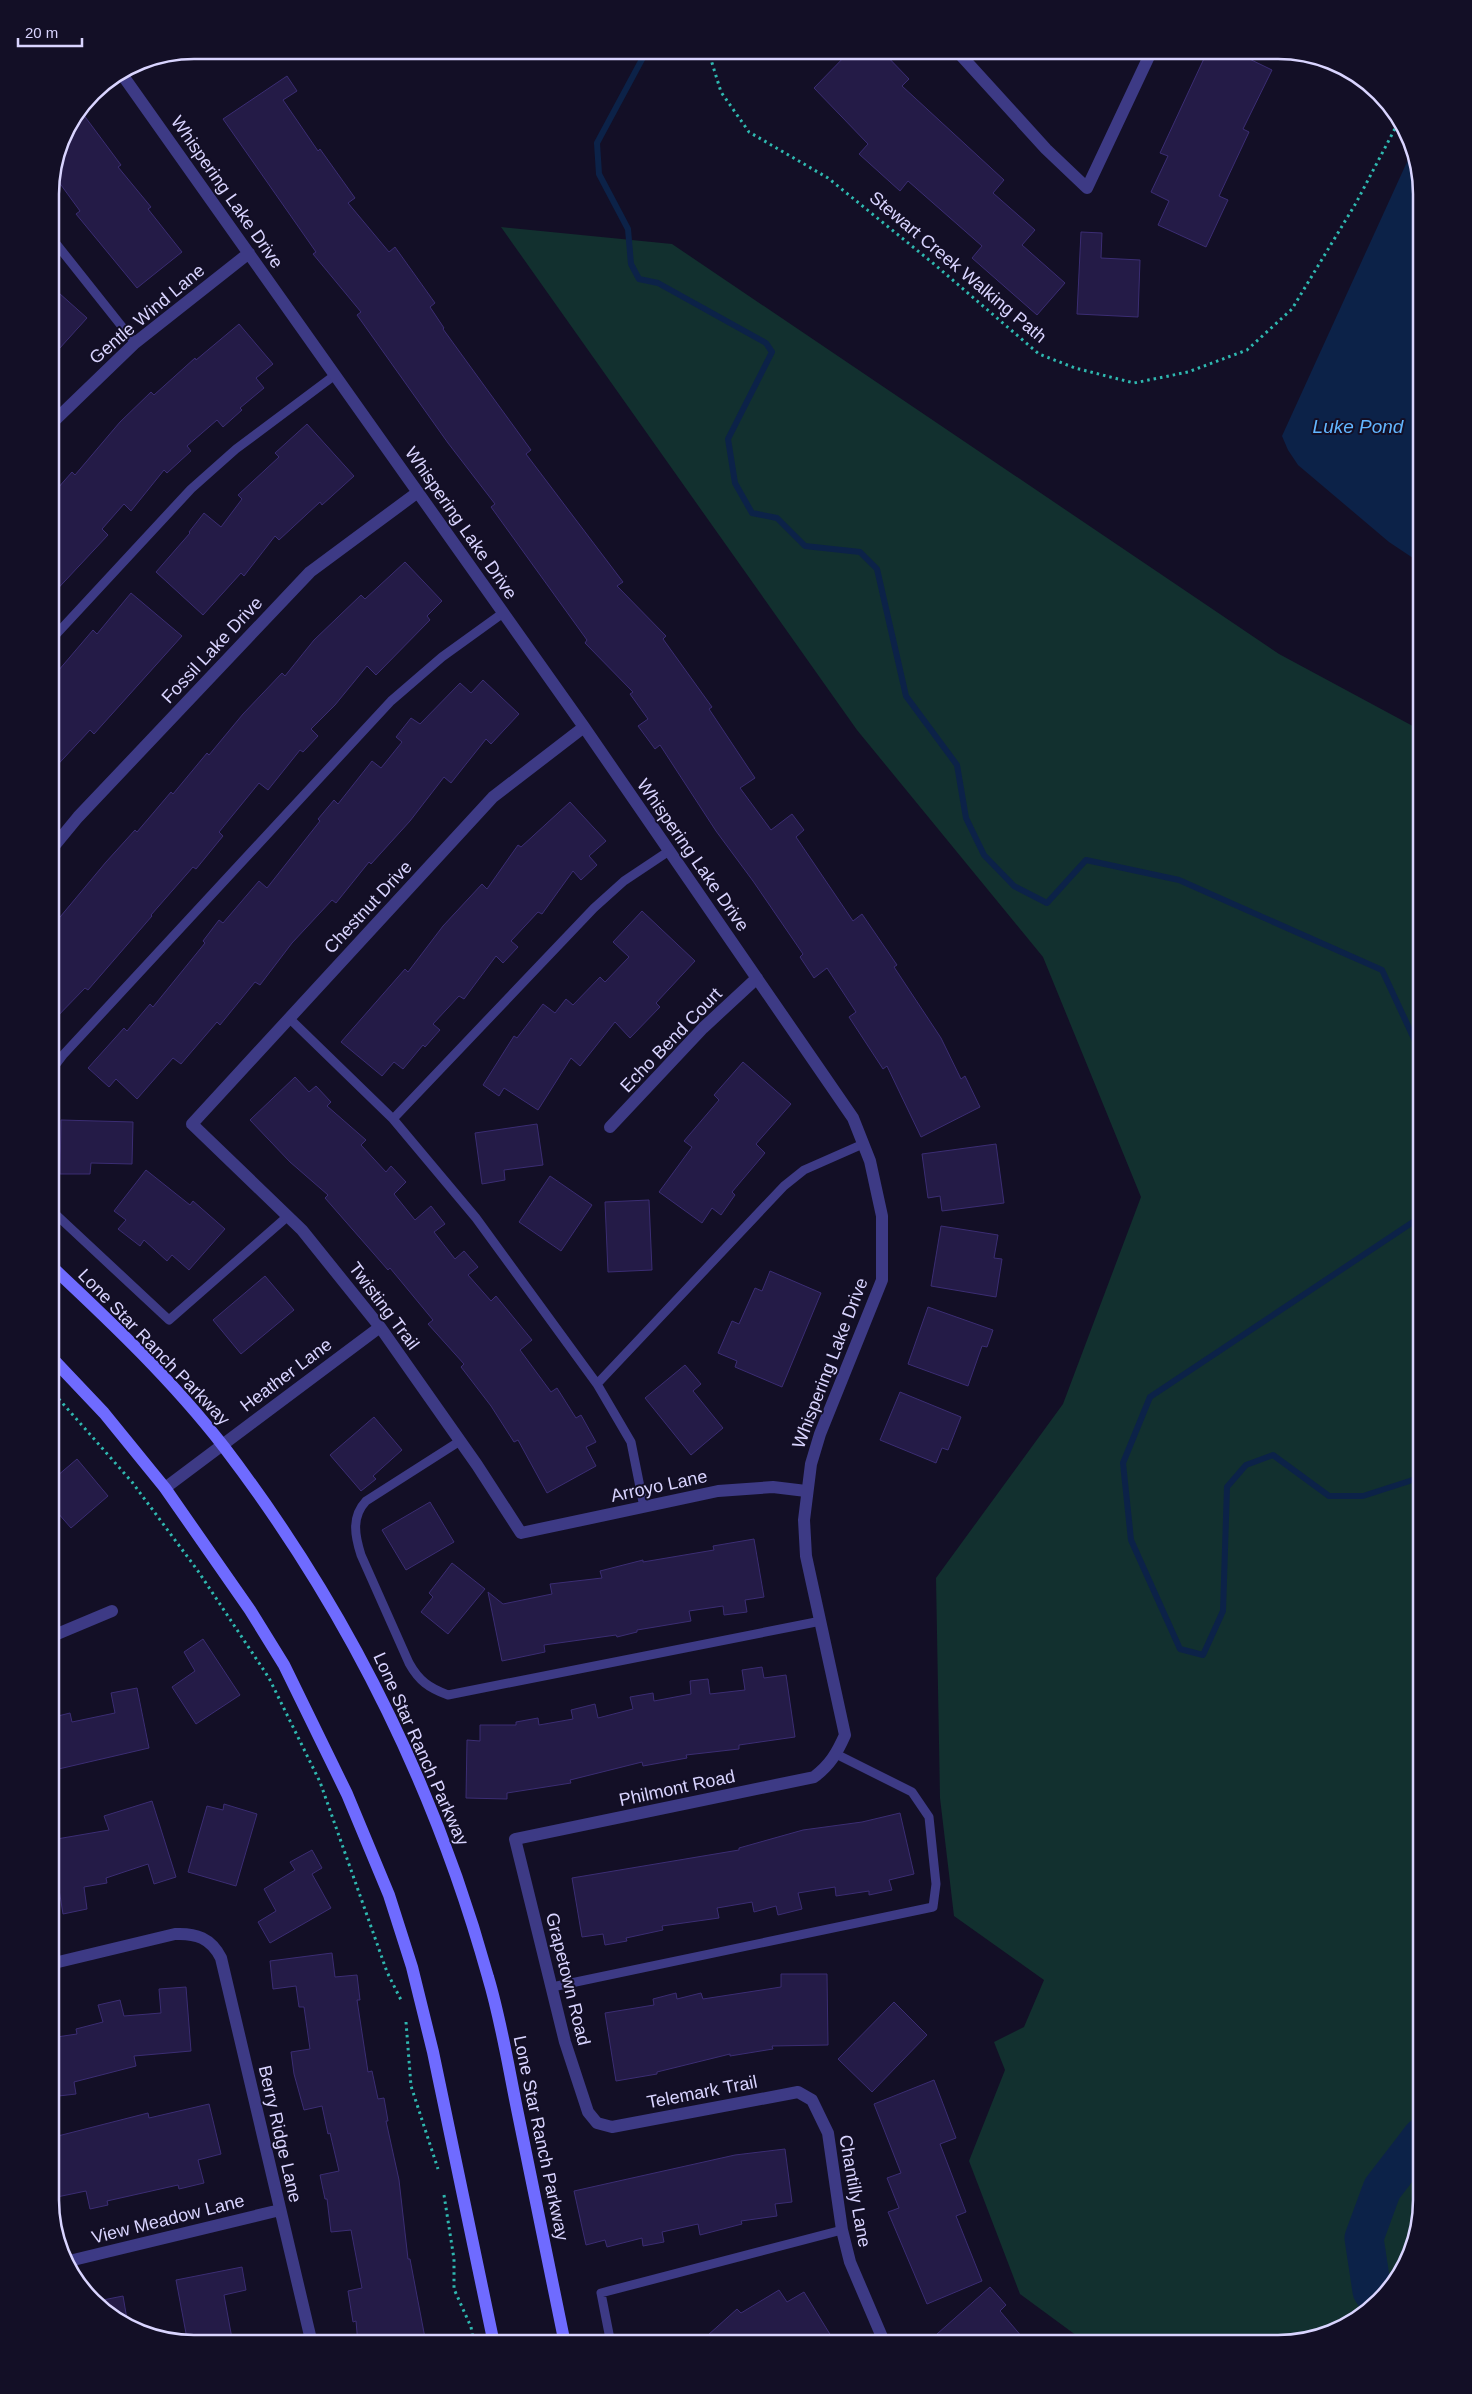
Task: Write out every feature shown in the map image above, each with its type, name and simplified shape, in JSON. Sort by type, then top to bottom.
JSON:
[{"type":"main road","name":"Lone Star Ranch Parkway","points":[[59,1273],[117,1328],[223,1445],[290,1540],[356,1646],[381,1695],[446,1847],[491,1988],[564,2335]]},
{"type":"main road","points":[[59,1366],[104,1413],[165,1488],[250,1610],[284,1665],[347,1794],[388,1895],[412,1967],[433,2052],[492,2335]]},
{"type":"street","points":[[964,59],[1046,149],[1087,188],[1148,59]]},
{"type":"street","name":"Whispering Lake Drive","points":[[125,78],[584,727],[853,1118],[870,1161],[882,1216],[882,1280],[820,1434],[811,1464],[806,1491],[804,1520],[806,1556],[845,1735],[836,1754]]},
{"type":"street","name":"Gentle Wind Lane","points":[[59,417],[135,343],[249,253]]},
{"type":"street","name":"Fossil Lake Drive","points":[[59,840],[78,817],[310,572],[418,492]]},
{"type":"street","name":"Chestnut Drive","points":[[192,1124],[494,797],[584,727]]},
{"type":"street","name":"Echo Bend Court","points":[[610,1127],[703,1028],[757,978]]},
{"type":"street","name":"Twisting Trail","points":[[192,1124],[302,1230],[380,1326],[521,1533]]},
{"type":"street","name":"Heather Lane","points":[[165,1488],[380,1326]]},
{"type":"street","name":"Arroyo Lane","points":[[521,1533],[718,1491],[773,1487],[806,1491]]},
{"type":"street","points":[[59,1633],[112,1611]]},
{"type":"street","name":"Philmont Road","points":[[515,1839],[814,1777],[828,1767],[836,1754]]},
{"type":"street","name":"Grapetown Road","points":[[515,1839],[565,2042],[588,2112],[597,2123]]},
{"type":"street","name":"Berry Ridge Lane","points":[[59,1962],[175,1934],[190,1933],[204,1938],[216,1949],[221,1958],[310,2335]]},
{"type":"street","name":"Telemark Trail","points":[[597,2123],[612,2127],[798,2092],[812,2100]]},
{"type":"street","name":"Chantilly Lane","points":[[812,2100],[828,2133],[842,2230],[850,2262],[882,2335]]},
{"type":"street","name":"View Meadow Lane","points":[[73,2260],[280,2210]]},
{"type":"lane","points":[[59,247],[135,343]]},
{"type":"lane","points":[[59,631],[191,489],[236,448],[335,375]]},
{"type":"lane","points":[[59,1060],[391,701],[442,657],[503,613]]},
{"type":"lane","points":[[393,1118],[594,908],[624,881],[669,851]]},
{"type":"lane","points":[[289,1018],[393,1118],[476,1218],[597,1384],[631,1442],[644,1507]]},
{"type":"lane","points":[[597,1384],[784,1186],[804,1170],[863,1144]]},
{"type":"lane","points":[[59,1217],[169,1320],[288,1216]]},
{"type":"lane","points":[[460,1441],[366,1501],[360,1508],[355,1524],[355,1536],[361,1555],[409,1663],[417,1677],[429,1688],[448,1695],[821,1621]]},
{"type":"lane","points":[[552,1987],[933,1907],[936,1884],[929,1817],[912,1792],[836,1754]]},
{"type":"lane","points":[[609,2335],[601,2293],[842,2230]]},
{"type":"path","name":"Stewart Creek Walking Path","points":[[711,59],[721,92],[749,132],[828,178],[934,264],[1039,354],[1075,368],[1134,383],[1188,372],[1247,350],[1292,309],[1356,203],[1395,128]]},
{"type":"path","points":[[59,1399],[132,1482],[198,1571],[269,1678],[320,1782],[387,1972],[405,2008]]},
{"type":"path","points":[[406,2017],[411,2086],[440,2174]]},
{"type":"path","points":[[443,2193],[454,2259],[454,2289],[471,2327],[472,2335]]},
{"type":"green space","points":[[501,227],[672,244],[1279,654],[1413,726],[1412,2217],[1409,2235],[1403,2252],[1380,2289],[1353,2312],[1338,2321],[1313,2331],[1278,2335],[1076,2335],[1020,2294],[969,2161],[1005,2070],[994,2042],[1024,2027],[1044,1980],[954,1916],[940,1798],[936,1578],[1063,1404],[1141,1197],[1043,957],[857,730]]},
{"type":"water","name":"Luke Pond","points":[[1409,158],[1413,194],[1413,558],[1389,542],[1298,465],[1288,450],[1282,436]]},
{"type":"building","points":[[842,59],[890,59],[909,79],[902,86],[1004,180],[993,193],[1035,230],[1022,245],[1065,283],[1037,315],[972,258],[982,246],[908,181],[900,191],[859,154],[868,144],[814,88]]},
{"type":"building","points":[[1204,59],[1249,59],[1272,70],[1243,129],[1249,132],[1219,196],[1228,200],[1206,247],[1158,225],[1169,201],[1151,192],[1168,156],[1160,153]]},
{"type":"building","points":[[287,76],[297,91],[283,100],[318,151],[320,149],[355,198],[348,203],[389,252],[395,247],[435,303],[430,307],[443,329],[531,450],[526,454],[623,582],[617,586],[666,636],[663,639],[712,707],[709,709],[755,778],[740,788],[771,830],[792,814],[804,830],[796,837],[853,921],[862,914],[897,965],[894,967],[941,1038],[961,1079],[965,1076],[980,1107],[921,1137],[887,1066],[883,1069],[849,1017],[856,1012],[827,968],[814,978],[800,957],[803,954],[716,831],[660,745],[655,749],[638,726],[648,719],[630,694],[633,692],[585,643],[587,640],[491,507],[495,504],[448,443],[357,315],[361,312],[313,254],[316,252],[223,119]]},
{"type":"building","points":[[84,116],[121,165],[118,167],[151,207],[148,209],[182,252],[137,288],[76,214],[80,211],[59,183],[63,159],[69,142]]},
{"type":"building","points":[[1081,232],[1102,233],[1101,258],[1140,260],[1138,317],[1077,314]]},
{"type":"building","points":[[59,293],[87,318],[59,349]]},
{"type":"building","points":[[239,324],[273,364],[256,378],[264,388],[240,408],[242,410],[223,427],[217,420],[187,446],[191,451],[167,473],[164,470],[131,511],[124,504],[102,529],[108,535],[59,587],[59,487],[72,472],[75,475],[120,422],[151,392],[154,395],[195,358],[196,360]]},
{"type":"building","points":[[307,424],[354,476],[322,505],[320,502],[279,540],[275,536],[244,576],[241,573],[203,615],[156,572],[190,533],[204,513],[221,527],[242,499],[238,495],[279,457],[275,453]]},
{"type":"building","points":[[405,562],[442,601],[427,616],[430,620],[376,675],[367,666],[335,705],[311,729],[318,736],[303,752],[300,750],[268,790],[259,783],[219,832],[223,836],[196,869],[193,867],[88,990],[85,988],[59,1015],[59,918],[135,830],[137,832],[171,792],[173,794],[207,753],[209,755],[243,714],[282,673],[285,676],[314,640],[361,595],[365,599]]},
{"type":"building","points":[[131,593],[182,636],[94,734],[90,730],[59,763],[59,670],[93,630],[97,634]]},
{"type":"building","points":[[483,680],[519,714],[491,744],[486,739],[451,783],[444,777],[410,821],[371,864],[369,862],[336,903],[332,900],[292,943],[260,985],[255,982],[220,1025],[217,1022],[181,1064],[173,1058],[137,1099],[116,1079],[109,1087],[88,1068],[124,1028],[127,1031],[150,1004],[153,1007],[205,943],[203,941],[219,920],[223,923],[259,881],[267,888],[320,821],[318,819],[334,800],[338,804],[372,761],[381,768],[402,742],[396,737],[411,718],[420,724],[460,683],[471,693]]},
{"type":"building","points":[[570,802],[606,841],[589,856],[597,865],[581,880],[573,871],[542,914],[538,912],[511,941],[518,947],[503,963],[496,956],[464,999],[459,996],[433,1024],[440,1030],[425,1047],[423,1045],[403,1069],[394,1062],[382,1076],[341,1042],[405,969],[408,972],[443,926],[482,884],[487,889],[518,845],[521,847]]},
{"type":"building","points":[[642,911],[695,961],[656,1003],[660,1007],[630,1038],[615,1022],[580,1066],[571,1058],[538,1110],[504,1088],[499,1096],[483,1085],[514,1036],[517,1038],[543,1004],[555,1013],[566,999],[573,1005],[600,977],[605,982],[629,957],[613,942]]},
{"type":"building","points":[[743,1062],[791,1104],[756,1144],[765,1153],[732,1192],[735,1195],[721,1215],[712,1208],[702,1223],[659,1192],[692,1147],[684,1141],[719,1100],[714,1095]]},
{"type":"building","points":[[295,1077],[309,1092],[316,1086],[331,1102],[327,1106],[366,1140],[361,1145],[386,1172],[391,1166],[406,1182],[394,1194],[415,1220],[431,1206],[445,1224],[434,1232],[455,1259],[464,1251],[478,1267],[468,1275],[491,1301],[496,1296],[532,1340],[520,1350],[551,1392],[557,1388],[576,1418],[581,1415],[596,1442],[586,1447],[596,1466],[547,1493],[518,1440],[514,1442],[491,1406],[461,1367],[464,1364],[428,1324],[433,1320],[390,1268],[388,1270],[325,1198],[328,1195],[290,1162],[250,1120]]},
{"type":"building","points":[[61,1120],[133,1122],[132,1164],[91,1163],[90,1174],[60,1174]]},
{"type":"building","points":[[537,1124],[543,1165],[504,1170],[505,1180],[482,1184],[475,1133]]},
{"type":"building","points":[[996,1144],[1004,1203],[942,1211],[940,1196],[928,1198],[922,1154]]},
{"type":"building","points":[[146,1170],[190,1205],[193,1201],[225,1229],[189,1270],[172,1255],[167,1261],[144,1240],[140,1246],[118,1229],[126,1220],[114,1211]]},
{"type":"building","points":[[550,1176],[592,1205],[561,1251],[519,1222]]},
{"type":"building","points":[[649,1200],[652,1270],[608,1272],[605,1202]]},
{"type":"building","points":[[941,1226],[998,1235],[994,1258],[1002,1259],[996,1297],[931,1286]]},
{"type":"building","points":[[770,1271],[821,1293],[782,1387],[735,1367],[737,1361],[718,1353],[732,1321],[739,1324],[755,1288],[762,1291]]},
{"type":"building","points":[[265,1276],[294,1310],[241,1354],[213,1320]]},
{"type":"building","points":[[928,1307],[993,1330],[987,1347],[982,1346],[968,1386],[908,1364]]},
{"type":"building","points":[[685,1365],[701,1384],[693,1391],[723,1428],[691,1455],[645,1398]]},
{"type":"building","points":[[900,1392],[961,1417],[948,1450],[942,1448],[936,1463],[880,1440]]},
{"type":"building","points":[[374,1417],[402,1450],[373,1476],[376,1479],[361,1491],[330,1455]]},
{"type":"building","points":[[77,1459],[108,1496],[71,1528],[59,1514],[59,1474]]},
{"type":"building","points":[[430,1502],[454,1542],[406,1570],[382,1530]]},
{"type":"building","points":[[754,1539],[764,1597],[745,1600],[747,1612],[724,1615],[723,1606],[689,1611],[691,1621],[637,1630],[637,1632],[617,1637],[616,1635],[544,1645],[545,1652],[502,1661],[488,1592],[503,1604],[552,1594],[550,1584],[602,1578],[600,1571],[643,1560],[643,1562],[714,1550],[713,1546]]},
{"type":"building","points":[[452,1563],[485,1589],[448,1634],[421,1612],[433,1597],[429,1593]]},
{"type":"building","points":[[203,1639],[240,1695],[196,1724],[172,1687],[195,1671],[184,1652]]},
{"type":"building","points":[[762,1667],[764,1678],[786,1675],[795,1737],[739,1745],[739,1749],[686,1755],[687,1758],[643,1766],[642,1762],[570,1780],[571,1783],[507,1793],[507,1799],[466,1798],[467,1740],[480,1741],[480,1725],[516,1725],[516,1722],[538,1718],[539,1725],[573,1719],[571,1710],[595,1704],[598,1718],[633,1709],[630,1697],[653,1693],[654,1701],[691,1694],[690,1681],[708,1679],[710,1694],[745,1690],[742,1670]]},
{"type":"building","points":[[137,1688],[149,1748],[59,1769],[59,1716],[70,1713],[72,1722],[115,1713],[111,1693]]},
{"type":"building","points":[[152,1801],[176,1877],[154,1884],[148,1864],[106,1878],[107,1883],[84,1887],[87,1909],[63,1914],[59,1889],[59,1839],[109,1830],[104,1816]]},
{"type":"building","points":[[224,1804],[257,1814],[236,1886],[188,1872],[207,1806],[223,1810]]},
{"type":"building","points":[[900,1813],[914,1874],[889,1880],[892,1890],[869,1895],[869,1891],[836,1896],[835,1887],[798,1893],[802,1909],[778,1915],[776,1906],[754,1912],[752,1902],[717,1908],[719,1918],[662,1926],[663,1930],[626,1938],[627,1941],[605,1945],[603,1934],[582,1937],[572,1878],[739,1850],[739,1848],[803,1830],[862,1822]]},
{"type":"building","points":[[312,1850],[322,1868],[312,1874],[331,1908],[270,1943],[258,1922],[276,1911],[264,1889],[295,1870],[290,1862]]},
{"type":"building","points":[[332,1953],[335,1977],[357,1975],[360,2000],[357,2000],[368,2072],[372,2071],[378,2099],[384,2098],[388,2121],[386,2121],[399,2180],[408,2259],[410,2259],[424,2335],[357,2335],[356,2321],[353,2322],[348,2291],[362,2288],[351,2230],[331,2232],[327,2199],[325,2199],[320,2175],[339,2171],[330,2133],[328,2134],[322,2106],[304,2110],[294,2074],[291,2052],[310,2049],[304,2007],[299,2007],[296,1986],[273,1989],[270,1961]]},
{"type":"building","points":[[781,1974],[827,1974],[828,2045],[772,2046],[773,2049],[730,2056],[730,2054],[657,2072],[657,2074],[616,2081],[605,2013],[654,2005],[653,1999],[676,1993],[677,1999],[701,1993],[703,1999],[781,1987]]},
{"type":"building","points":[[186,1987],[191,2051],[134,2056],[136,2066],[74,2082],[76,2094],[59,2096],[59,2037],[77,2034],[76,2029],[103,2022],[98,2005],[120,2000],[124,2016],[161,2013],[159,1989]]},
{"type":"building","points":[[894,2002],[927,2035],[872,2092],[838,2059]]},
{"type":"building","points":[[934,2080],[956,2138],[940,2144],[966,2212],[956,2216],[982,2281],[927,2304],[888,2212],[899,2208],[887,2178],[901,2173],[874,2104]]},
{"type":"building","points":[[209,2104],[221,2154],[198,2160],[204,2183],[179,2189],[178,2185],[107,2201],[108,2205],[90,2209],[86,2191],[59,2197],[59,2136],[148,2113],[149,2118]]},
{"type":"building","points":[[785,2149],[792,2202],[775,2204],[777,2216],[741,2221],[742,2224],[700,2235],[698,2224],[662,2232],[664,2242],[643,2246],[642,2238],[607,2247],[605,2240],[586,2245],[574,2191],[735,2155]]},
{"type":"building","points":[[242,2267],[246,2290],[224,2295],[231,2335],[186,2335],[176,2280]]},
{"type":"building","points":[[990,2287],[1006,2305],[1000,2311],[1020,2335],[938,2335]]},
{"type":"building","points":[[779,2290],[787,2302],[804,2292],[830,2335],[708,2335],[737,2309],[741,2313]]},
{"type":"building","points":[[123,2296],[127,2317],[119,2312],[103,2300]]},
{"type":"waterway","points":[[642,59],[597,143],[599,174],[628,229],[631,264],[639,279],[658,283],[766,343],[772,352],[728,439],[735,483],[752,513],[777,518],[805,546],[860,552],[877,569],[906,696],[957,765],[966,818],[984,855],[1014,886],[1047,903],[1086,860],[1179,880],[1382,970],[1413,1037]]},
{"type":"waterway","points":[[1413,1222],[1150,1397],[1123,1463],[1131,1540],[1180,1649],[1203,1655],[1223,1611],[1227,1487],[1246,1465],[1273,1455],[1329,1496],[1363,1496],[1413,1480]]},
{"type":"waterway","points":[[1374,2294],[1372,2291],[1364,2238],[1382,2189],[1413,2149]]}]
